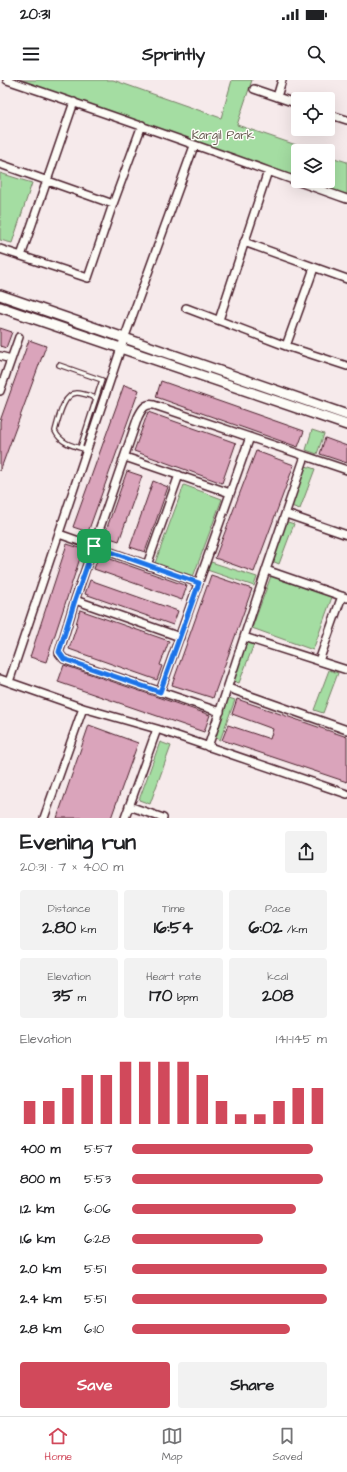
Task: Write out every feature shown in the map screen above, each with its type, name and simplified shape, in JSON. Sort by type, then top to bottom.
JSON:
[{"type":"main road","points":[[0,296],[347,415]]},
{"type":"main road","points":[[0,307],[347,425]]},
{"type":"street","points":[[7,80],[142,125],[194,146],[347,199]]},
{"type":"street","points":[[277,97],[282,80]]},
{"type":"street","points":[[254,89],[291,102]]},
{"type":"street","points":[[21,256],[74,102]]},
{"type":"street","points":[[335,116],[347,120]]},
{"type":"street","points":[[0,249],[88,278],[142,125]]},
{"type":"street","points":[[9,682],[59,534],[84,449],[194,146]]},
{"type":"street","points":[[0,164],[113,204]]},
{"type":"street","points":[[219,320],[268,171]]},
{"type":"street","points":[[244,242],[347,279]]},
{"type":"street","points":[[286,346],[314,268]]},
{"type":"street","points":[[186,308],[286,346],[347,366]]},
{"type":"street","points":[[0,391],[19,337]]},
{"type":"street","points":[[0,356],[11,360]]},
{"type":"street","points":[[220,712],[64,659],[60,656],[59,649],[75,600],[142,408],[150,404],[347,470]]},
{"type":"street","points":[[160,692],[250,437]]},
{"type":"street","points":[[125,456],[230,493]]},
{"type":"street","points":[[208,747],[305,456]]},
{"type":"street","points":[[147,565],[179,475]]},
{"type":"street","points":[[286,514],[347,535]]},
{"type":"street","points":[[59,534],[199,583]]},
{"type":"street","points":[[266,570],[344,597],[319,661]]},
{"type":"street","points":[[75,600],[180,636]]},
{"type":"street","points":[[244,637],[347,670]]},
{"type":"street","points":[[0,680],[83,708],[157,730],[347,794]]},
{"type":"street","points":[[228,688],[347,730]]},
{"type":"street","points":[[44,818],[83,708]]},
{"type":"street","points":[[125,818],[157,730]]},
{"type":"street","points":[[129,806],[163,818]]},
{"type":"lane","points":[[58,365],[102,380],[96,398],[84,449],[66,444],[57,438],[54,431],[65,401],[71,395],[77,393],[96,398]]},
{"type":"green space","name":"Kargil Park","points":[[20,80],[113,80],[221,118],[232,80],[252,80],[237,125],[293,144],[291,144],[291,177]]},
{"type":"green space","points":[[335,158],[347,162],[347,197],[322,188],[335,188]]},
{"type":"green space","points":[[0,173],[32,183],[12,243],[0,240]]},
{"type":"green space","points":[[312,430],[324,434],[317,454],[306,450]]},
{"type":"green space","points":[[306,466],[315,469],[300,509],[291,506]]},
{"type":"green space","points":[[184,485],[222,499],[193,577],[155,563]]},
{"type":"green space","points":[[285,521],[294,524],[279,564],[270,560]]},
{"type":"green space","points":[[211,562],[257,577],[254,586],[207,570]]},
{"type":"green space","points":[[271,576],[332,597],[313,650],[252,628]]},
{"type":"green space","points":[[245,640],[254,644],[239,683],[230,680]]},
{"type":"green space","points":[[329,670],[338,673],[323,713],[314,710]]},
{"type":"green space","points":[[226,697],[235,700],[220,740],[211,736]]},
{"type":"green space","points":[[160,742],[171,746],[150,804],[139,800]]},
{"type":"building","points":[[0,328],[12,332],[6,348],[0,346]]},
{"type":"building","points":[[29,340],[46,346],[0,471],[0,421]]},
{"type":"building","points":[[161,381],[304,431],[298,447],[156,397]]},
{"type":"building","points":[[124,385],[139,390],[88,532],[73,527]]},
{"type":"building","points":[[148,412],[236,443],[222,483],[134,451]]},
{"type":"building","points":[[325,438],[347,446],[347,463],[320,454]]},
{"type":"building","points":[[256,451],[294,465],[254,572],[215,558]]},
{"type":"building","points":[[127,471],[142,476],[119,541],[104,536]]},
{"type":"building","points":[[153,481],[168,487],[145,552],[130,547]]},
{"type":"building","points":[[67,544],[83,549],[46,662],[30,657]]},
{"type":"building","points":[[99,555],[187,586],[182,600],[94,569]]},
{"type":"building","points":[[211,575],[252,589],[213,698],[172,685]]},
{"type":"building","points":[[90,580],[178,611],[173,625],[85,594]]},
{"type":"building","points":[[80,610],[169,641],[160,665],[162,666],[157,680],[69,649]]},
{"type":"building","points":[[64,665],[210,715],[204,732],[58,682]]},
{"type":"building","points":[[237,699],[347,737],[347,782],[222,740],[228,725],[270,739],[273,729],[232,714]]},
{"type":"building","points":[[89,725],[138,743],[111,818],[57,818]]},
{"type":"route","points":[[94,546],[199,583],[160,692],[64,659],[60,656],[59,649],[94,546]]}]
